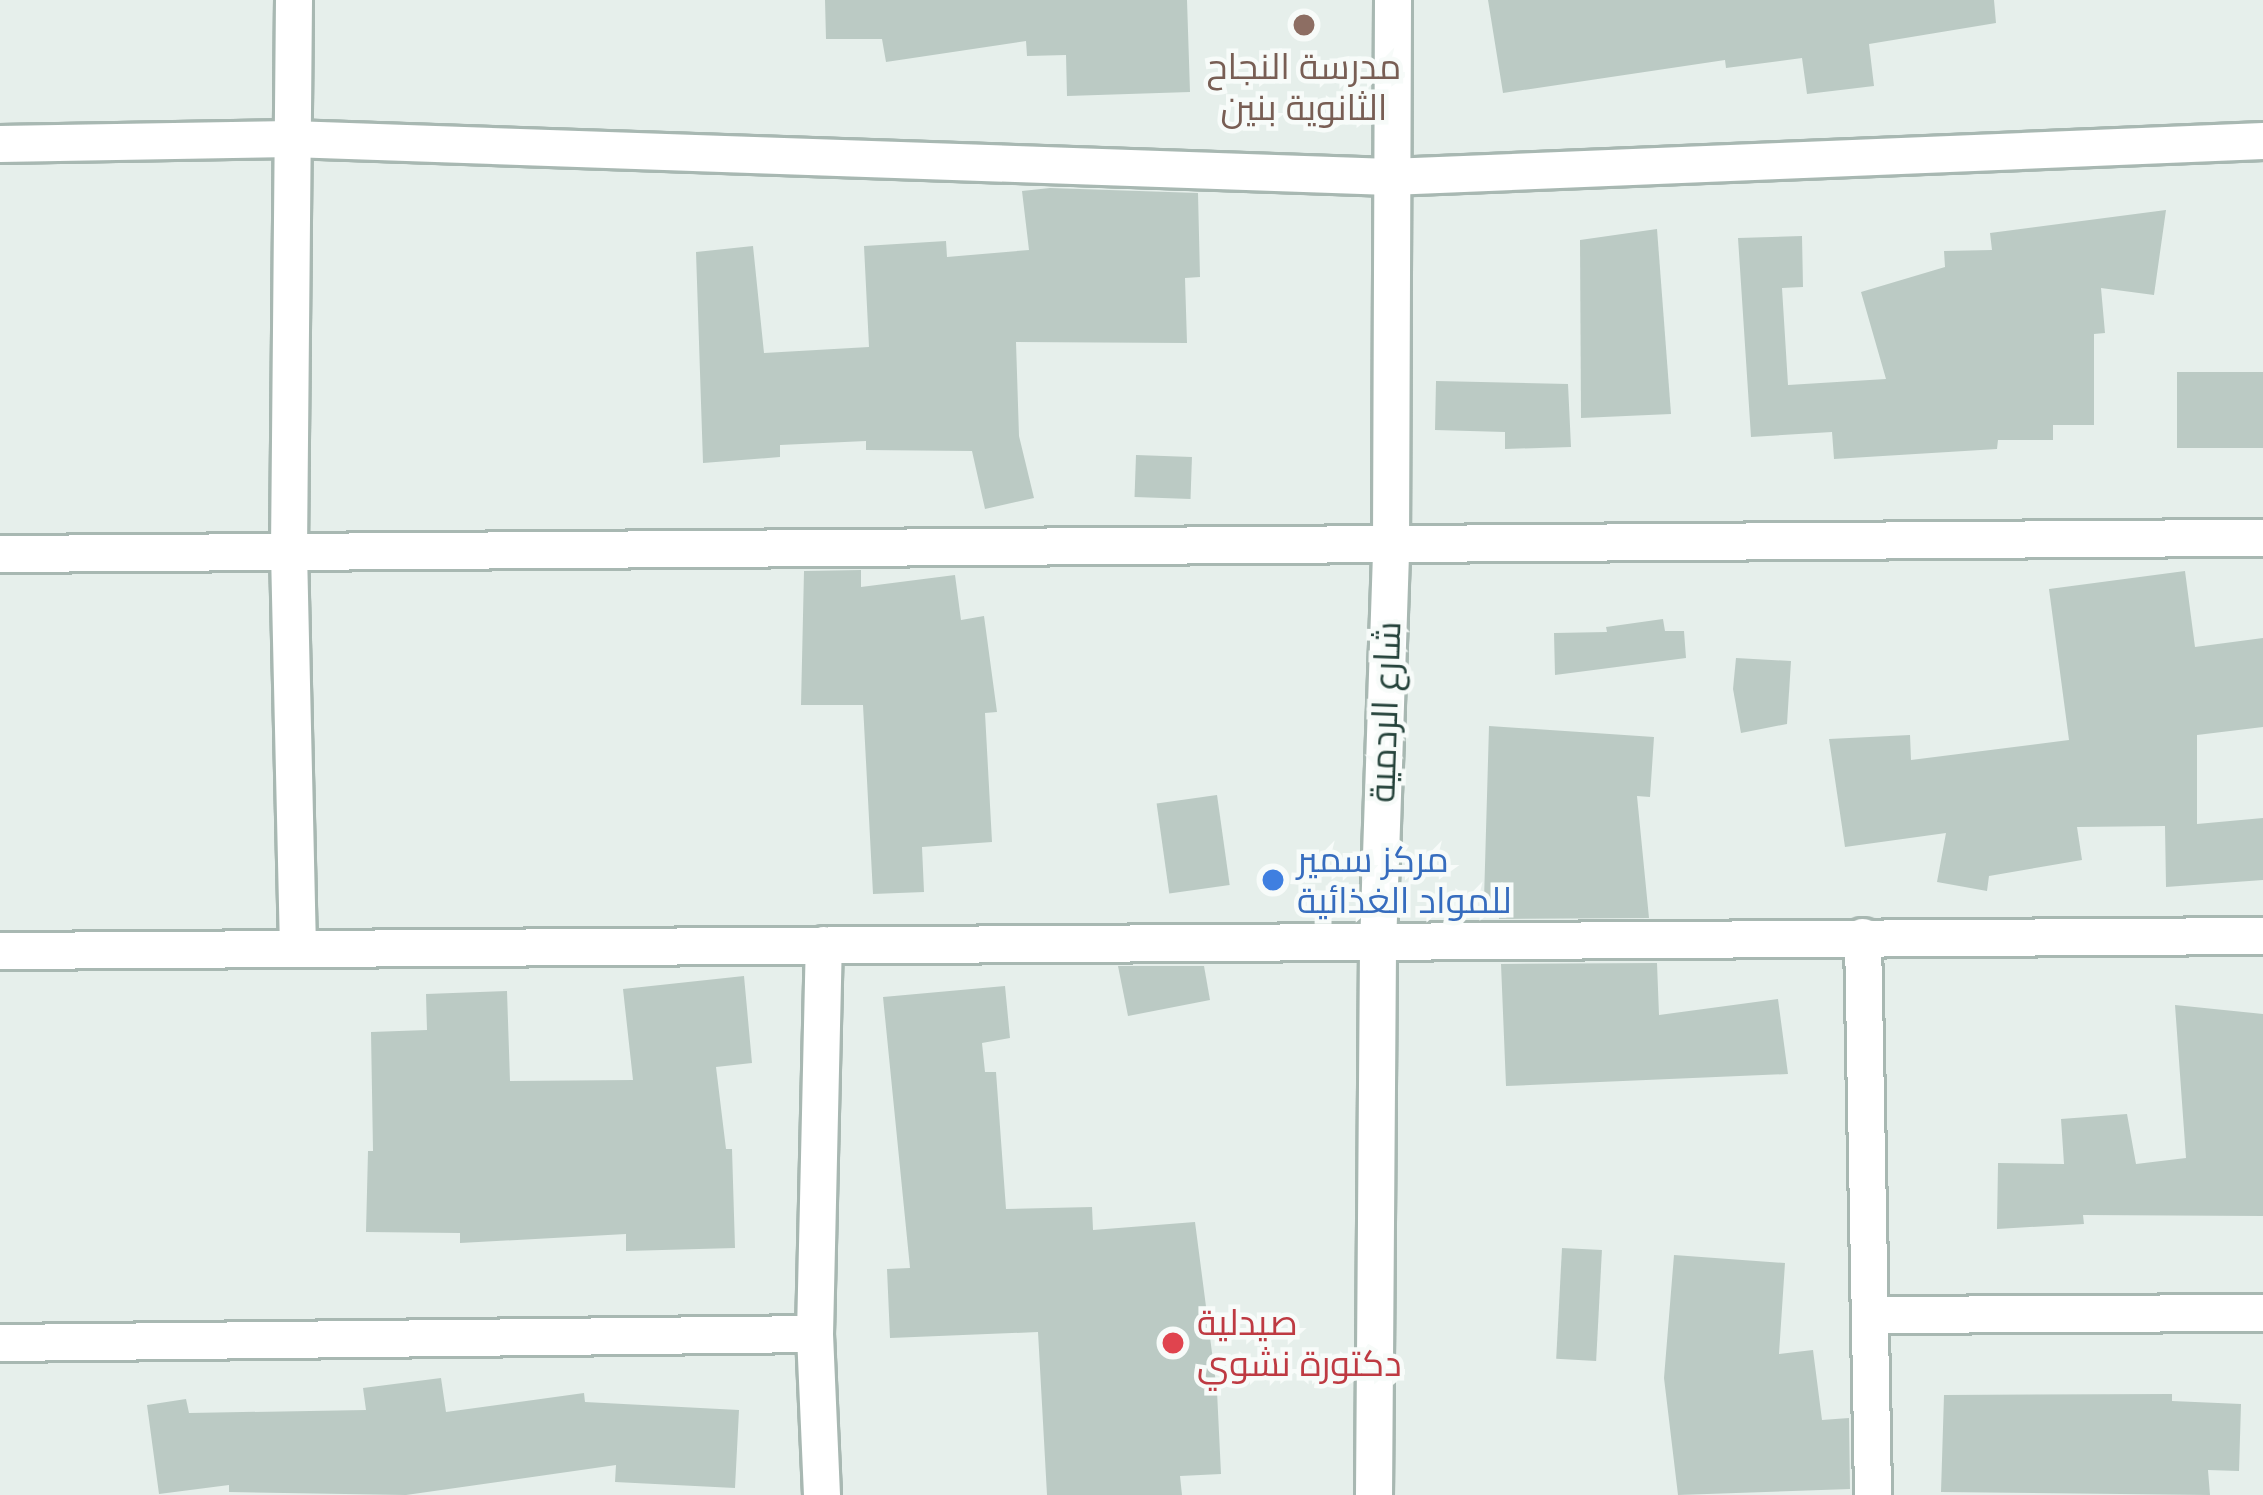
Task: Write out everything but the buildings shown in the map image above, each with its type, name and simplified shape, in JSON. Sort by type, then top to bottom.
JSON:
[{"type":"street","points":[[293,0],[289,552],[298,945]]},
{"type":"street","name":"شارع الردمية","points":[[1374,1495],[1378,946],[1391,546],[1393,0]]},
{"type":"street","points":[[0,144],[291,139],[1390,177],[2263,140]]},
{"type":"street","points":[[0,554],[2263,538]]},
{"type":"street","points":[[0,951],[298,945],[1378,946],[2263,936]]},
{"type":"street","points":[[1863,937],[1874,1495]]},
{"type":"street","points":[[822,1495],[815,1334],[824,945]]},
{"type":"street","points":[[1874,1315],[2263,1313]]},
{"type":"street","points":[[0,1343],[815,1334]]},
{"type":"place","name":"مدرسة النجاح الثانوية بنين","points":[[1304,25]]},
{"type":"place","name":"مركز سمير للمواد الغذائية","points":[[1273,880]]},
{"type":"place","name":"صيدلية دكتورة نشوي","points":[[1173,1343]]}]
